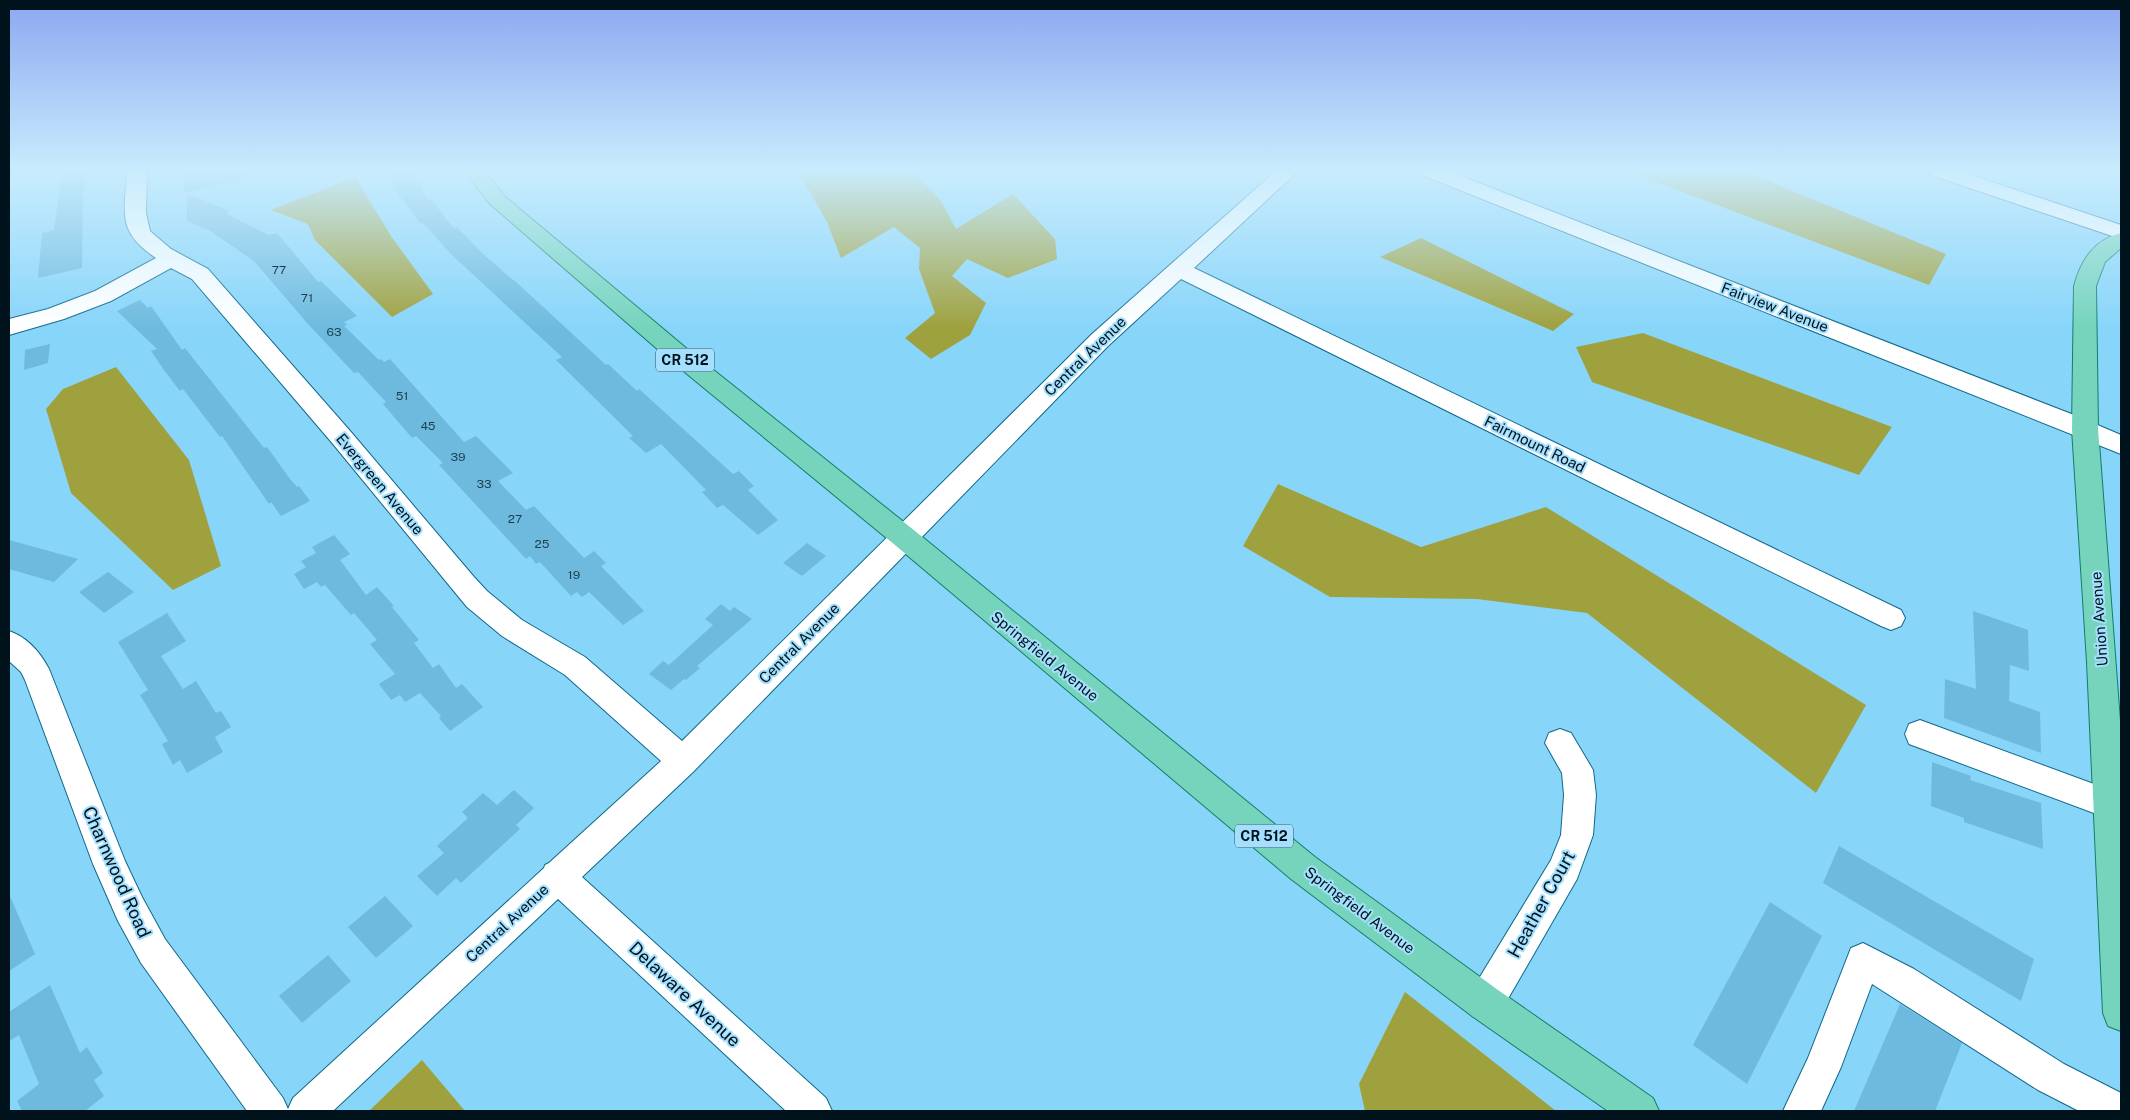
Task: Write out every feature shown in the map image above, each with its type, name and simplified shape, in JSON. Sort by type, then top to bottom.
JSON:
[{"type":"main road","name":"Springfield Avenue","points":[[525,223],[656,335],[905,538],[1303,868],[1485,1003],[1639,1111]]},
{"type":"main road","name":"Union Avenue","points":[[2121,240],[2104,249],[2094,259],[2085,286],[2085,429],[2110,804],[2121,1013]]},
{"type":"street","name":"Evergreen Avenue","points":[[137,223],[142,236],[171,259],[200,274],[342,438],[477,599],[512,628],[575,666],[683,761]]},
{"type":"street","name":"Central Avenue","points":[[306,1111],[683,761],[1093,346],[1229,223]]},
{"type":"street","name":"Fairview Avenue","points":[[1562,223],[2085,429],[2121,445]]},
{"type":"street","points":[[2095,223],[2121,232]]},
{"type":"street","points":[[9,327],[56,314],[104,296],[171,259]]},
{"type":"street","name":"Fairmount Road","points":[[1178,269],[1891,618]]},
{"type":"street","name":"Charnwood Road","points":[[9,644],[31,663],[39,678],[110,864],[130,909],[153,951],[270,1111]]},
{"type":"street","points":[[1920,734],[2110,804]]},
{"type":"street","name":"Heather Court","points":[[1485,1003],[1565,868],[1577,835],[1580,795],[1577,770],[1560,743]]},
{"type":"street","name":"Delaware Avenue","points":[[558,876],[813,1111]]},
{"type":"street","points":[[1802,1111],[1823,1067],[1863,960],[1902,981],[2051,1077],[2117,1111]]},
{"type":"shaded area","points":[[306,223],[383,223],[433,294],[392,317],[315,240]]},
{"type":"shaded area","points":[[827,223],[953,223],[956,229],[965,223],[1040,223],[1055,239],[1057,259],[1008,278],[967,259],[952,276],[986,303],[970,335],[931,359],[905,338],[935,313],[919,269],[920,248],[894,227],[841,258]]},
{"type":"shaded area","points":[[1765,223],[1871,223],[1946,254],[1929,285]]},
{"type":"shaded area","points":[[1421,238],[1574,314],[1553,331],[1380,257]]},
{"type":"shaded area","points":[[1643,333],[1892,427],[1859,475],[1592,382],[1576,347]]},
{"type":"shaded area","points":[[116,367],[189,460],[221,566],[173,590],[71,493],[46,409],[63,389]]},
{"type":"shaded area","points":[[1278,484],[1421,547],[1546,507],[1866,705],[1816,793],[1587,613],[1477,599],[1330,597],[1243,546]]},
{"type":"shaded area","points":[[1405,992],[1556,1111],[1365,1111],[1359,1084]]},
{"type":"shaded area","points":[[422,1060],[465,1111],[369,1111]]},
{"type":"building","points":[[55,223],[83,223],[82,268],[38,278],[42,233],[54,230]]},
{"type":"building","points":[[192,223],[246,223],[269,235],[277,233],[318,282],[321,281],[357,316],[344,322],[347,325],[344,326],[379,360],[381,359],[384,362],[390,359],[464,442],[476,436],[513,473],[498,481],[526,510],[534,506],[584,558],[594,551],[606,563],[601,566],[644,611],[623,625],[589,592],[582,597],[577,592],[571,596],[540,562],[536,564],[530,556],[526,559],[439,465],[443,463],[416,436],[412,438],[383,404],[386,402],[358,372],[354,373],[308,324],[254,261],[210,231]]},
{"type":"building","points":[[423,223],[450,223],[454,229],[457,227],[481,252],[606,365],[608,364],[637,391],[639,389],[733,474],[739,471],[754,486],[748,490],[778,520],[758,535],[723,505],[717,508],[702,492],[706,490],[661,444],[646,453],[629,438],[633,436],[556,360],[562,357],[451,254]]},
{"type":"building","points":[[140,300],[148,308],[151,306],[182,350],[185,348],[264,448],[267,447],[290,479],[297,487],[299,486],[310,501],[281,516],[271,502],[269,504],[222,436],[220,437],[183,389],[180,391],[164,370],[151,351],[157,349],[117,311]]},
{"type":"building","points":[[50,344],[48,363],[24,370],[25,350]]},
{"type":"building","points":[[334,535],[350,554],[340,560],[366,595],[377,587],[394,606],[392,607],[419,640],[414,643],[433,668],[439,664],[456,688],[462,684],[483,707],[450,731],[439,718],[441,716],[420,693],[405,702],[400,695],[391,700],[379,684],[395,674],[370,644],[377,640],[354,613],[351,615],[325,585],[321,587],[317,582],[304,589],[294,574],[306,567],[301,561],[316,553],[312,547]]},
{"type":"building","points":[[9,540],[78,559],[54,582],[9,569]]},
{"type":"building","points":[[807,543],[826,556],[802,576],[783,563]]},
{"type":"building","points":[[108,572],[134,592],[104,613],[79,592]]},
{"type":"building","points":[[721,604],[730,611],[734,607],[752,619],[697,666],[700,668],[671,690],[649,674],[663,661],[669,665],[713,625],[705,619]]},
{"type":"building","points":[[1973,611],[2028,630],[2029,671],[2010,665],[2009,701],[2040,712],[2041,753],[1944,718],[1945,679],[1976,689]]},
{"type":"building","points":[[167,613],[186,641],[161,656],[183,689],[196,681],[216,713],[221,711],[231,727],[215,737],[223,752],[187,773],[180,760],[173,765],[162,744],[168,741],[140,695],[148,690],[118,642]]},
{"type":"building","points":[[1932,762],[1971,776],[1970,780],[2041,803],[2043,849],[1964,822],[1964,818],[1931,806]]},
{"type":"building","points":[[514,790],[534,808],[516,825],[520,829],[461,883],[456,878],[437,896],[417,876],[444,853],[437,846],[468,818],[462,812],[483,793],[497,805]]},
{"type":"building","points":[[1839,846],[2034,959],[2021,1001],[1823,883]]},
{"type":"building","points":[[9,894],[35,954],[9,971]]},
{"type":"building","points":[[385,896],[413,926],[376,958],[348,927]]},
{"type":"building","points":[[1770,902],[1822,936],[1747,1084],[1693,1045]]},
{"type":"building","points":[[328,955],[351,981],[302,1023],[279,996]]},
{"type":"building","points":[[50,985],[80,1053],[87,1047],[103,1073],[94,1080],[104,1096],[85,1111],[22,1111],[17,1101],[39,1084],[19,1035],[9,1041],[9,1012]]},
{"type":"building","points":[[1900,1004],[1962,1043],[1935,1111],[1854,1111]]}]
